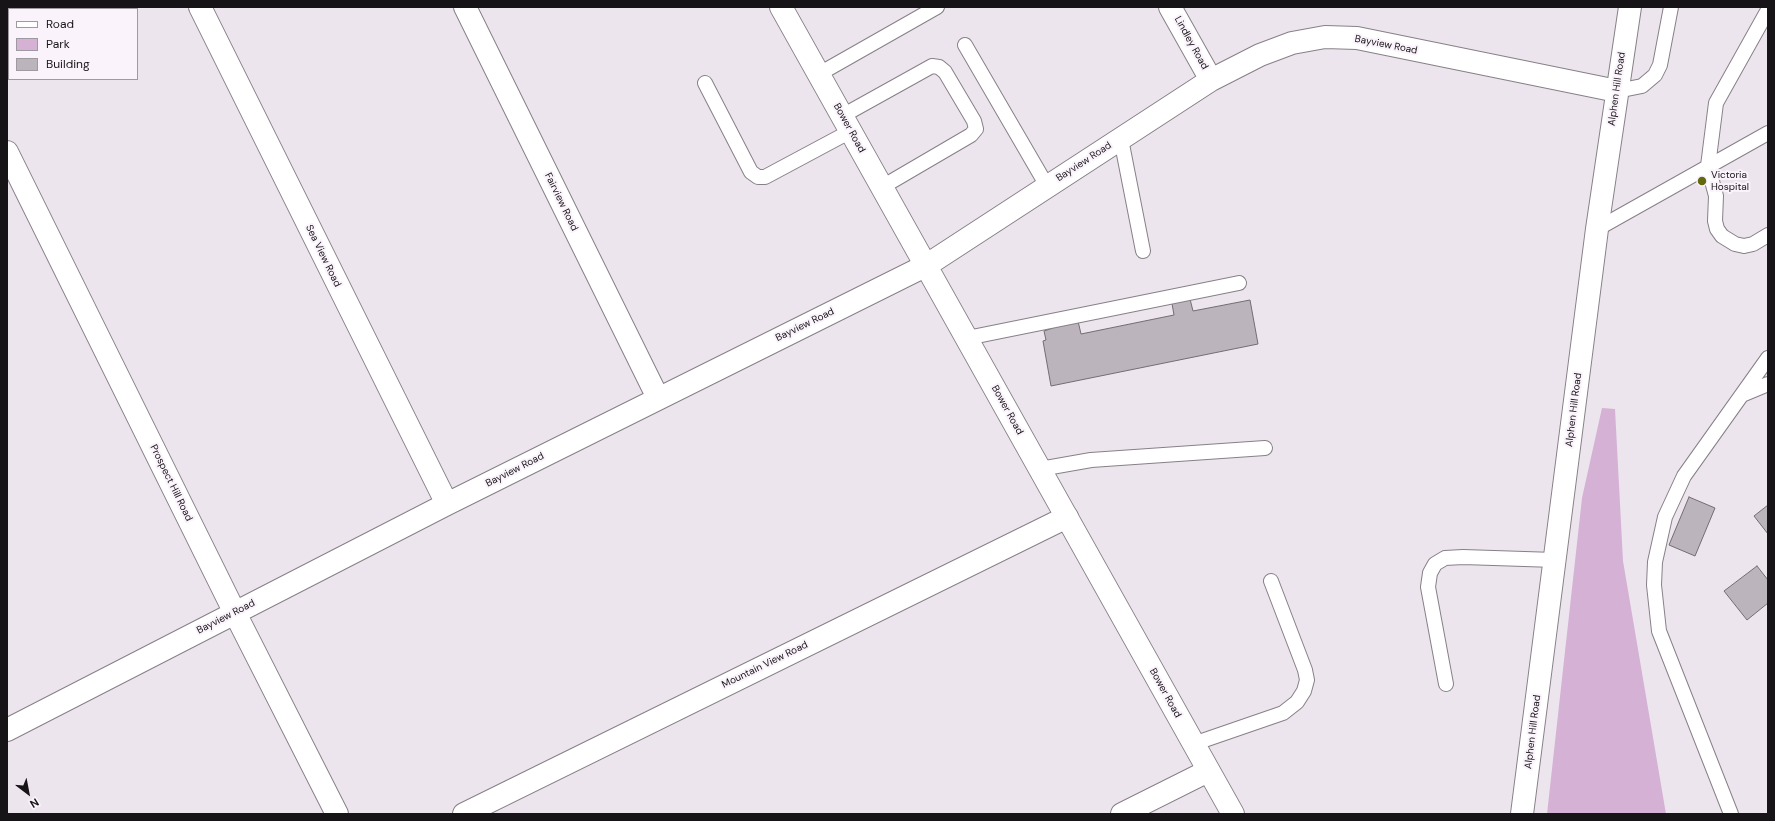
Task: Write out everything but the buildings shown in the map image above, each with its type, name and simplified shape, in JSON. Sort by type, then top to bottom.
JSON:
[{"type":"street","name":"Sea View Road","points":[[200,7],[447,504]]},
{"type":"street","name":"Fairview Road","points":[[465,7],[658,398]]},
{"type":"street","name":"Bower Road","points":[[781,7],[927,265],[1233,814]]},
{"type":"street","name":"Lindley Road","points":[[1170,7],[1211,80]]},
{"type":"street","name":"Alphen Hill Road","points":[[1522,814],[1597,229],[1630,7]]},
{"type":"street","name":"Bayview Road","points":[[7,730],[447,504],[927,265],[1211,80],[1260,55],[1292,43],[1325,37],[1356,38],[1617,91]]},
{"type":"street","name":"Prospect Hill Road","points":[[7,152],[235,613],[337,814]]},
{"type":"street","name":"Mountain View Road","points":[[464,814],[1067,517]]},
{"type":"street","points":[[1122,814],[1208,771]]},
{"type":"lane","points":[[819,74],[937,7]]},
{"type":"lane","points":[[1617,91],[1642,86],[1655,75],[1660,65],[1670,7]]},
{"type":"lane","points":[[1768,10],[1716,103],[1708,166],[1716,196],[1715,221],[1717,229],[1722,236],[1736,244],[1744,246],[1753,244],[1768,236]]},
{"type":"lane","points":[[965,45],[1048,186]]},
{"type":"lane","points":[[705,83],[751,172],[758,177],[765,177],[932,66],[939,67],[945,72],[974,121],[976,129],[971,135],[882,187]]},
{"type":"lane","points":[[1597,229],[1768,133]]},
{"type":"lane","points":[[1121,139],[1143,251]]},
{"type":"lane","points":[[967,338],[1239,283]]},
{"type":"lane","points":[[1731,814],[1659,631],[1654,585],[1659,539],[1673,496],[1684,476],[1744,394],[1768,358]]},
{"type":"lane","points":[[1744,394],[1768,384]]},
{"type":"lane","points":[[1040,469],[1091,460],[1265,448]]},
{"type":"lane","points":[[1446,684],[1428,587],[1430,573],[1435,564],[1445,558],[1463,556],[1554,560]]},
{"type":"lane","points":[[1193,744],[1282,713],[1297,702],[1304,690],[1307,680],[1305,670],[1271,581]]},
{"type":"green space","points":[[1602,408],[1615,409],[1623,561],[1666,814],[1547,814],[1582,498]]},
{"type":"place","name":"Victoria Hospital","points":[[1702,181]]}]
